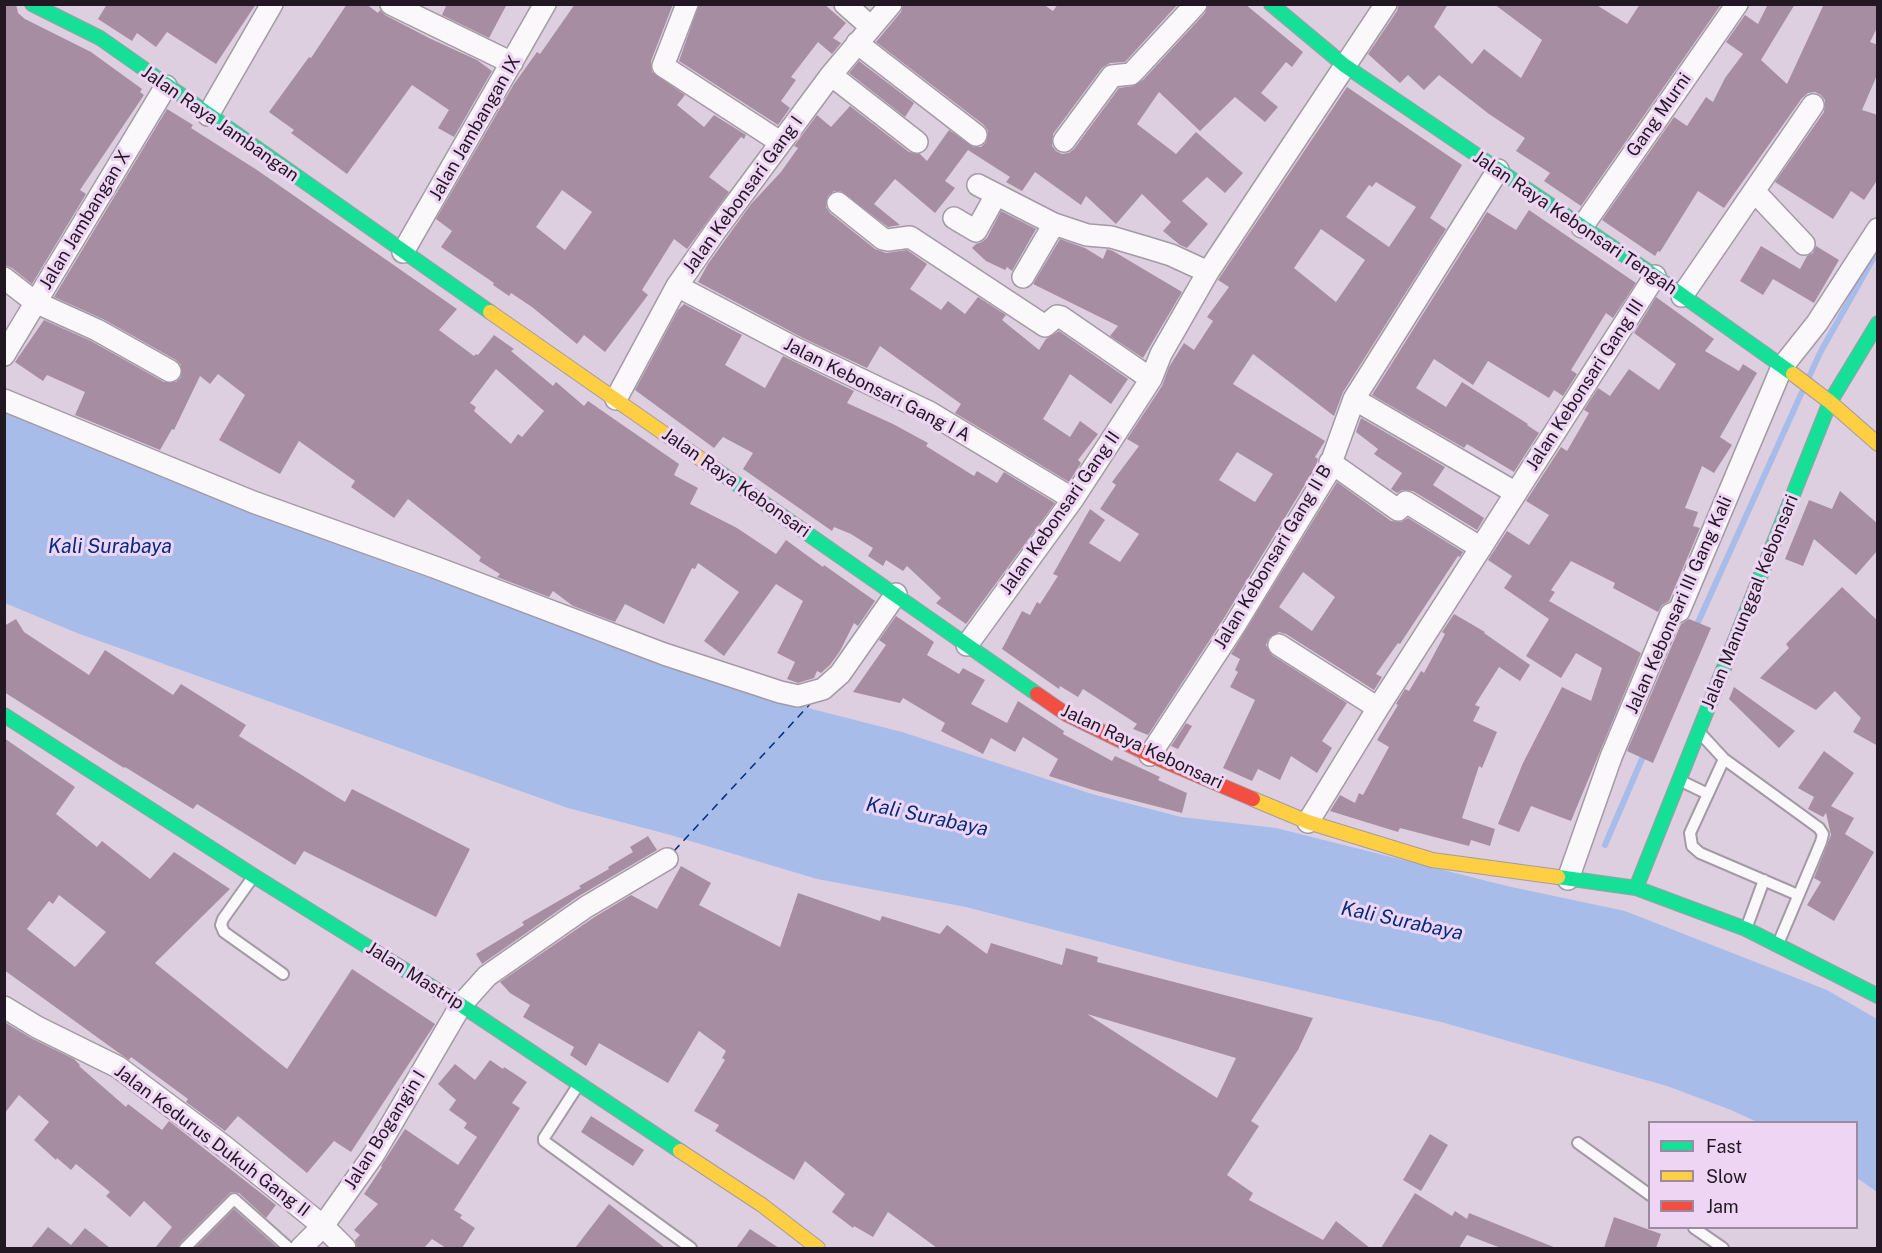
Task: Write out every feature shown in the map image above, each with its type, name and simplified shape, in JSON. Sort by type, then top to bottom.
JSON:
[{"type":"main road","name":"Jalan Raya Jambangan","points":[[32,4],[100,38],[403,252]]},
{"type":"main road","name":"Jalan Raya Kebonsari Tengah","points":[[1271,4],[1344,66],[1655,276],[1830,402],[1878,444]]},
{"type":"main road","name":"Jalan Raya Kebonsari","points":[[403,252],[1066,714],[1150,755],[1308,822],[1432,860],[1636,888],[1746,930],[1878,996]]},
{"type":"main road","name":"Jalan Manunggal Kebonsari","points":[[1636,888],[1830,402],[1877,326]]},
{"type":"main road","name":"Jalan Mastrip","points":[[4,715],[254,876],[461,1005],[762,1205],[818,1248]]},
{"type":"street","points":[[208,115],[272,4]]},
{"type":"street","points":[[391,4],[512,63]]},
{"type":"street","name":"Jalan Jambangan IX","points":[[403,252],[545,4]]},
{"type":"street","points":[[687,4],[663,66],[780,142]]},
{"type":"street","points":[[845,4],[871,27]]},
{"type":"street","name":"Jalan Kebonsari Gang I","points":[[616,399],[677,286],[780,142],[831,75],[891,4]]},
{"type":"street","points":[[1064,141],[1112,76],[1131,74],[1196,4]]},
{"type":"street","name":"Jalan Kebonsari Gang II","points":[[967,645],[1073,499],[1151,379],[1161,354],[1208,272],[1386,4]]},
{"type":"street","name":"Gang Murni","points":[[1582,227],[1729,7]]},
{"type":"street","points":[[857,43],[976,135]]},
{"type":"street","points":[[831,75],[917,142]]},
{"type":"street","name":"Jalan Jambangan X","points":[[4,355],[166,86]]},
{"type":"street","points":[[1682,296],[1813,105]]},
{"type":"street","name":"Jalan Kebonsari Gang II B","points":[[1150,755],[1235,625],[1326,474],[1354,399],[1498,170]]},
{"type":"street","points":[[978,185],[1001,192],[1054,224],[1081,234],[1119,239],[1145,247],[1208,272]]},
{"type":"street","points":[[1754,191],[1804,244]]},
{"type":"street","points":[[954,218],[976,231],[1001,192]]},
{"type":"street","points":[[838,203],[883,239],[910,237],[1045,326],[1057,316],[1061,317],[1151,379]]},
{"type":"street","points":[[1023,278],[1054,224]]},
{"type":"street","name":"Jalan Kebonsari III Gang Kali","points":[[1568,879],[1611,757],[1671,614],[1679,611],[1786,370],[1878,229]]},
{"type":"street","name":"Jalan Kebonsari Gang III","points":[[1308,822],[1378,708],[1655,276]]},
{"type":"street","points":[[4,278],[36,302],[97,330],[170,371]]},
{"type":"street","name":"Jalan Kebonsari Gang I A","points":[[677,286],[797,349],[928,412],[1073,499]]},
{"type":"street","points":[[1354,399],[1516,493]]},
{"type":"street","points":[[4,400],[253,501],[664,654],[798,696],[823,689],[840,674],[896,594]]},
{"type":"street","points":[[1330,462],[1398,510],[1406,502],[1481,548]]},
{"type":"street","points":[[1279,645],[1378,708]]},
{"type":"street","name":"Jalan Bogangin I","points":[[301,1248],[323,1226],[374,1154],[461,1005],[487,976],[586,907],[668,859]]},
{"type":"street","name":"Jalan Kedurus Dukuh Gang II","points":[[4,1007],[37,1027],[118,1067],[323,1226],[345,1248]]},
{"type":"lane","points":[[1698,731],[1724,759],[1819,828],[1822,834],[1778,945]]},
{"type":"lane","points":[[1724,759],[1690,833],[1692,846],[1700,853],[1798,895]]},
{"type":"lane","points":[[1679,780],[1708,794]]},
{"type":"lane","points":[[254,876],[221,925],[224,932],[284,974]]},
{"type":"lane","points":[[1746,930],[1764,880]]},
{"type":"lane","points":[[579,1084],[544,1141],[691,1248]]},
{"type":"lane","points":[[1578,1143],[1648,1194]]},
{"type":"lane","points":[[185,1248],[234,1199],[289,1248]]},
{"type":"lane","points":[[1697,1229],[1723,1248]]},
{"type":"water","name":"Kali Surabaya","points":[[4,403],[403,569],[659,653],[812,709],[902,732],[1092,794],[1181,817],[1276,828],[1507,886],[1625,911],[1827,990],[1877,1019],[1877,1192],[1858,1179],[1858,1121],[1755,1121],[1667,1086],[1441,1022],[1182,963],[966,907],[817,879],[667,834],[568,808],[77,633],[5,603]]},
{"type":"building","points":[[4,4],[16,4],[18,13],[25,19],[91,52],[142,89],[140,92],[144,95],[80,190],[86,194],[32,284],[12,268],[4,265]]},
{"type":"building","points":[[107,4],[256,4],[216,64],[167,32],[156,47],[137,33],[132,41],[98,19]]},
{"type":"building","points":[[347,4],[366,4],[378,13],[380,10],[385,15],[429,38],[477,60],[492,71],[454,137],[438,128],[449,110],[412,85],[347,174],[291,133],[294,130],[269,112],[309,57],[311,58]]},
{"type":"building","points":[[447,4],[507,4],[489,38],[442,15]]},
{"type":"building","points":[[575,4],[673,4],[651,61],[652,72],[685,95],[677,105],[704,127],[714,115],[746,135],[744,139],[741,137],[709,177],[729,192],[687,249],[674,239],[642,290],[648,295],[605,352],[584,335],[577,344],[532,307],[511,293],[509,296],[441,247],[452,231],[436,219],[514,84],[537,52],[540,54]],"holes":[[[562,190],[592,212],[565,250],[536,227]]]},
{"type":"building","points":[[699,4],[824,4],[846,23],[833,38],[841,43],[832,54],[818,42],[791,77],[796,80],[781,101],[790,108],[778,125],[679,61]]},
{"type":"building","points":[[903,4],[1043,4],[1053,11],[1058,4],[1178,4],[1125,62],[1110,63],[1102,68],[1053,134],[1052,146],[1062,154],[1074,149],[1119,88],[1133,86],[1144,79],[1205,13],[1208,4],[1245,4],[1303,52],[1292,67],[1286,62],[1261,93],[1278,107],[1265,122],[1235,97],[1200,131],[1159,92],[1137,124],[1176,154],[1196,132],[1243,173],[1225,193],[1207,177],[1182,201],[1208,224],[1187,248],[1163,231],[1171,222],[1142,194],[1116,224],[1086,196],[1081,205],[1035,172],[1022,191],[1006,182],[1010,177],[968,150],[945,181],[955,188],[935,213],[895,179],[874,204],[900,225],[888,227],[840,191],[834,191],[828,196],[826,207],[830,213],[875,249],[886,253],[907,250],[927,264],[910,289],[941,310],[948,301],[965,314],[978,297],[1006,315],[1002,320],[1039,350],[1046,339],[1059,331],[1128,379],[1111,404],[1070,374],[1043,419],[1070,437],[1080,421],[1098,434],[1078,460],[1081,463],[1069,482],[955,413],[961,404],[880,346],[867,368],[803,338],[698,282],[708,264],[751,204],[781,172],[798,148],[794,146],[817,115],[831,127],[850,106],[909,152],[920,154],[927,161],[949,130],[974,147],[981,147],[986,142],[988,131],[984,125],[876,42],[901,12]]},
{"type":"building","points":[[1399,4],[1448,4],[1434,27],[1472,64],[1484,49],[1521,78],[1542,40],[1494,4],[1595,4],[1627,24],[1640,4],[1718,4],[1720,6],[1581,206],[1544,181],[1550,173],[1516,151],[1525,138],[1489,114],[1439,75],[1424,90],[1408,75],[1400,83],[1368,54],[1397,11]]},
{"type":"building","points":[[1768,4],[1795,4],[1761,60],[1787,84],[1824,4],[1878,4],[1878,26],[1870,42],[1878,45],[1878,73],[1862,110],[1878,115],[1878,179],[1864,200],[1851,191],[1833,219],[1775,182],[1824,112],[1825,100],[1821,95],[1815,92],[1808,93],[1802,98],[1724,208],[1698,191],[1660,252],[1658,251],[1655,256],[1602,220],[1674,117],[1687,126],[1706,97],[1713,102],[1725,78],[1743,54],[1726,42],[1745,15],[1758,24]]},
{"type":"building","points":[[859,61],[914,103],[905,117],[849,73]]},
{"type":"building","points":[[1347,87],[1462,165],[1430,218],[1446,229],[1343,392],[1334,416],[1253,354],[1233,384],[1325,441],[1315,457],[1318,459],[1315,468],[1224,618],[1148,735],[1133,729],[1137,724],[1083,689],[1078,697],[1060,686],[1059,689],[1002,649],[1022,611],[1030,615],[1037,602],[1040,604],[1058,576],[1053,574],[1090,509],[1105,520],[1089,543],[1120,562],[1139,534],[1100,509],[1116,485],[1112,482],[1139,446],[1127,439],[1162,386],[1169,367],[1184,343],[1194,350],[1213,321],[1207,317],[1229,287],[1218,280]],"holes":[[[1376,182],[1416,207],[1389,247],[1346,217],[1369,185],[1372,187]],[[1321,229],[1365,260],[1336,302],[1294,268]],[[1237,452],[1273,474],[1255,502],[1219,480]]]},
{"type":"building","points":[[167,109],[193,125],[191,128],[257,170],[457,309],[439,330],[474,356],[478,355],[494,335],[514,349],[511,351],[553,386],[556,382],[584,406],[588,401],[679,464],[674,475],[698,488],[690,504],[737,528],[776,554],[786,540],[875,601],[858,626],[854,623],[830,665],[821,673],[817,671],[814,678],[798,683],[787,679],[795,662],[777,653],[803,601],[776,584],[724,656],[704,641],[739,592],[698,563],[695,569],[692,568],[664,624],[625,604],[615,622],[573,606],[553,591],[549,597],[497,577],[500,574],[479,561],[481,557],[408,499],[394,518],[351,487],[355,481],[299,441],[280,474],[219,440],[245,395],[218,374],[210,384],[200,376],[174,430],[172,429],[160,450],[75,415],[85,392],[47,375],[43,381],[15,362],[44,320],[91,341],[164,382],[176,382],[181,377],[181,365],[103,319],[54,297]],"holes":[[[496,369],[544,411],[522,437],[518,434],[511,444],[474,411],[476,407],[470,403]]]},
{"type":"building","points":[[1529,210],[1636,283],[1613,318],[1606,313],[1571,370],[1577,374],[1563,396],[1554,390],[1549,398],[1488,361],[1473,385],[1434,359],[1416,388],[1446,407],[1462,382],[1539,433],[1514,472],[1467,444],[1464,448],[1372,395],[1487,212],[1516,230]]},
{"type":"building","points":[[1001,211],[1036,229],[1012,271],[1007,267],[1005,270],[986,261],[972,248],[987,238]]},
{"type":"building","points":[[1060,239],[1085,248],[1103,259],[1107,249],[1113,251],[1182,292],[1143,358],[1110,336],[1118,326],[1033,284]]},
{"type":"building","points":[[1761,246],[1800,269],[1816,246],[1839,260],[1814,303],[1773,279],[1763,295],[1740,281]]},
{"type":"building","points":[[1656,297],[1714,339],[1705,351],[1739,371],[1743,364],[1757,373],[1720,437],[1732,445],[1714,473],[1702,466],[1685,508],[1698,512],[1693,526],[1700,528],[1669,601],[1662,605],[1658,612],[1613,588],[1615,583],[1571,561],[1551,590],[1555,592],[1549,601],[1641,653],[1571,821],[1531,806],[1519,832],[1498,824],[1523,763],[1562,687],[1591,701],[1602,668],[1576,653],[1561,678],[1526,656],[1549,619],[1504,588],[1512,576],[1488,560],[1507,531],[1529,545],[1549,515],[1526,501],[1561,447],[1567,451],[1589,413],[1584,410],[1598,388],[1610,396],[1629,369],[1659,390],[1676,364],[1634,333]]},
{"type":"building","points":[[684,304],[742,335],[725,365],[765,388],[783,356],[854,391],[847,403],[928,443],[926,446],[974,476],[977,471],[997,483],[1004,472],[1055,503],[966,624],[936,603],[941,598],[907,566],[903,571],[886,560],[883,566],[868,556],[873,548],[851,534],[834,527],[832,531],[743,469],[753,453],[723,437],[714,448],[635,390],[678,310]]},
{"type":"building","points":[[1361,418],[1445,467],[1433,485],[1484,518],[1477,530],[1413,491],[1402,490],[1397,493],[1391,489],[1402,473],[1374,454],[1378,449],[1356,432]]},
{"type":"building","points":[[1337,482],[1391,521],[1401,522],[1408,518],[1463,552],[1460,557],[1458,556],[1400,644],[1398,643],[1376,674],[1382,677],[1374,690],[1286,634],[1279,632],[1269,638],[1266,645],[1272,655],[1347,703],[1322,741],[1332,748],[1317,773],[1291,756],[1280,780],[1258,769],[1252,781],[1223,768],[1255,700],[1230,687],[1238,672],[1235,670],[1240,659],[1231,654]],"holes":[[[1303,572],[1335,597],[1312,631],[1279,607]]]},
{"type":"building","points":[[1840,491],[1878,524],[1878,550],[1856,575],[1814,539],[1803,566],[1785,559],[1809,500],[1832,509]]},
{"type":"building","points":[[1842,587],[1878,621],[1878,746],[1853,732],[1861,718],[1835,691],[1816,710],[1760,678],[1789,648],[1786,644]]},
{"type":"building","points":[[1454,614],[1485,632],[1530,665],[1520,681],[1499,667],[1475,705],[1480,707],[1473,721],[1497,732],[1482,768],[1479,766],[1462,818],[1495,829],[1490,846],[1471,840],[1469,846],[1400,828],[1398,832],[1330,811],[1340,795],[1355,803],[1359,793],[1363,795],[1389,747],[1377,740],[1405,689],[1409,691],[1421,671],[1424,673],[1445,634],[1442,632]]},
{"type":"building","points":[[896,616],[934,642],[927,655],[959,674],[963,668],[985,680],[971,704],[1007,723],[1018,701],[1064,731],[1063,734],[1112,761],[1115,756],[1160,777],[1158,780],[1187,793],[1182,813],[1049,776],[1058,759],[1023,737],[1015,752],[991,738],[983,754],[941,731],[945,723],[903,698],[900,703],[853,692],[886,645],[879,640]]},
{"type":"building","points":[[16,619],[24,632],[89,675],[105,650],[173,695],[181,684],[246,725],[239,736],[345,802],[352,789],[470,849],[436,917],[304,851],[295,865],[197,804],[193,809],[124,768],[4,692],[4,626]]},
{"type":"building","points":[[1689,619],[1711,628],[1653,763],[1627,751],[1681,624]]},
{"type":"building","points":[[1734,687],[1795,731],[1779,748],[1729,699]]},
{"type":"building","points":[[1186,723],[1192,726],[1178,749],[1171,746]]},
{"type":"building","points":[[4,738],[75,787],[56,814],[97,847],[102,841],[150,879],[174,852],[230,889],[155,963],[287,1069],[352,969],[435,1024],[351,1152],[334,1141],[307,1173],[238,1116],[225,1131],[186,1102],[188,1099],[131,1057],[129,1060],[4,970]],"holes":[[[59,895],[106,932],[75,967],[27,929],[49,901],[53,904]]]},
{"type":"building","points":[[1824,751],[1854,773],[1831,806],[1854,818],[1845,834],[1874,852],[1834,921],[1807,905],[1821,882],[1814,878],[1831,835],[1826,813],[1823,817],[1808,809],[1814,797],[1798,788]]},
{"type":"building","points":[[648,836],[657,850],[579,896],[482,964],[476,954],[524,925],[522,922],[609,869],[608,867],[633,852],[630,847]]},
{"type":"building","points":[[681,866],[711,883],[699,905],[780,947],[798,893],[880,921],[882,916],[940,934],[947,925],[987,954],[991,943],[1062,965],[1066,948],[1098,957],[1097,962],[1313,1018],[1298,1050],[1251,1121],[1259,1126],[1227,1175],[1253,1193],[1249,1200],[1323,1240],[1336,1221],[1370,1248],[937,1248],[888,1212],[873,1237],[854,1226],[853,1228],[832,1212],[845,1194],[805,1161],[794,1180],[715,1131],[719,1125],[694,1111],[725,1060],[722,1058],[726,1051],[699,1031],[668,1083],[599,1043],[586,1066],[570,1055],[574,1047],[523,1017],[530,1005],[510,993],[500,982],[593,918],[631,895],[657,909]],"holes":[[[1087,1014],[1236,1058],[1217,1098]]]},
{"type":"building","points":[[6,1023],[74,1059],[126,1107],[128,1104],[162,1130],[169,1121],[276,1205],[266,1218],[239,1193],[231,1192],[180,1243],[178,1248],[155,1248],[172,1227],[144,1201],[130,1217],[106,1196],[110,1192],[76,1164],[71,1170],[57,1158],[56,1160],[34,1140],[49,1122],[19,1095],[4,1114],[4,1026]]},
{"type":"building","points":[[490,1060],[527,1082],[512,1103],[520,1108],[454,1210],[462,1215],[460,1218],[475,1228],[462,1248],[446,1248],[432,1239],[424,1248],[357,1248],[355,1240],[360,1235],[354,1230],[378,1204],[364,1194],[405,1129],[458,1165],[477,1137],[464,1128],[467,1123],[449,1110],[456,1100],[438,1084],[455,1064],[475,1080]]},
{"type":"building","points":[[591,1116],[644,1150],[633,1166],[581,1132]]},
{"type":"building","points":[[1430,1134],[1448,1145],[1421,1191],[1403,1180]]},
{"type":"building","points":[[1415,1193],[1452,1216],[1455,1211],[1467,1219],[1469,1213],[1556,1248],[1501,1248],[1467,1235],[1459,1248],[1381,1248]]},
{"type":"building","points":[[609,1204],[665,1248],[575,1248]]},
{"type":"building","points":[[234,1209],[278,1248],[195,1248]]},
{"type":"building","points":[[1614,1217],[1661,1234],[1656,1248],[1604,1248]]},
{"type":"building","points":[[48,1227],[71,1245],[85,1228],[110,1248],[31,1248]]},
{"type":"building","points":[[750,1229],[779,1248],[736,1248]]},
{"type":"waterway","points":[[1809,377],[1821,351],[1878,250]]},
{"type":"waterway","points":[[1695,629],[1802,392]]},
{"type":"waterway","points":[[1605,845],[1645,752]]},
{"type":"ferry route","points":[[674,851],[811,703]]},
{"type":"traffic: fast","points":[[32,4],[100,38],[490,312]]},
{"type":"traffic: fast","points":[[1271,4],[1344,65],[1655,276],[1793,374]]},
{"type":"traffic: fast","points":[[1636,888],[1830,402],[1878,323]]},
{"type":"traffic: fast","points":[[715,469],[1037,694]]},
{"type":"traffic: fast","points":[[4,715],[254,876],[461,1005],[680,1151]]},
{"type":"traffic: fast","points":[[1558,877],[1636,888],[1746,929],[1878,996]]},
{"type":"traffic: slow","points":[[490,312],[715,469]]},
{"type":"traffic: slow","points":[[1793,374],[1830,402],[1878,444]]},
{"type":"traffic: slow","points":[[1253,799],[1308,822],[1432,860],[1558,877]]},
{"type":"traffic: slow","points":[[680,1151],[762,1205],[818,1248]]},
{"type":"traffic: jam","points":[[1037,694],[1066,714],[1150,755],[1253,799]]}]
